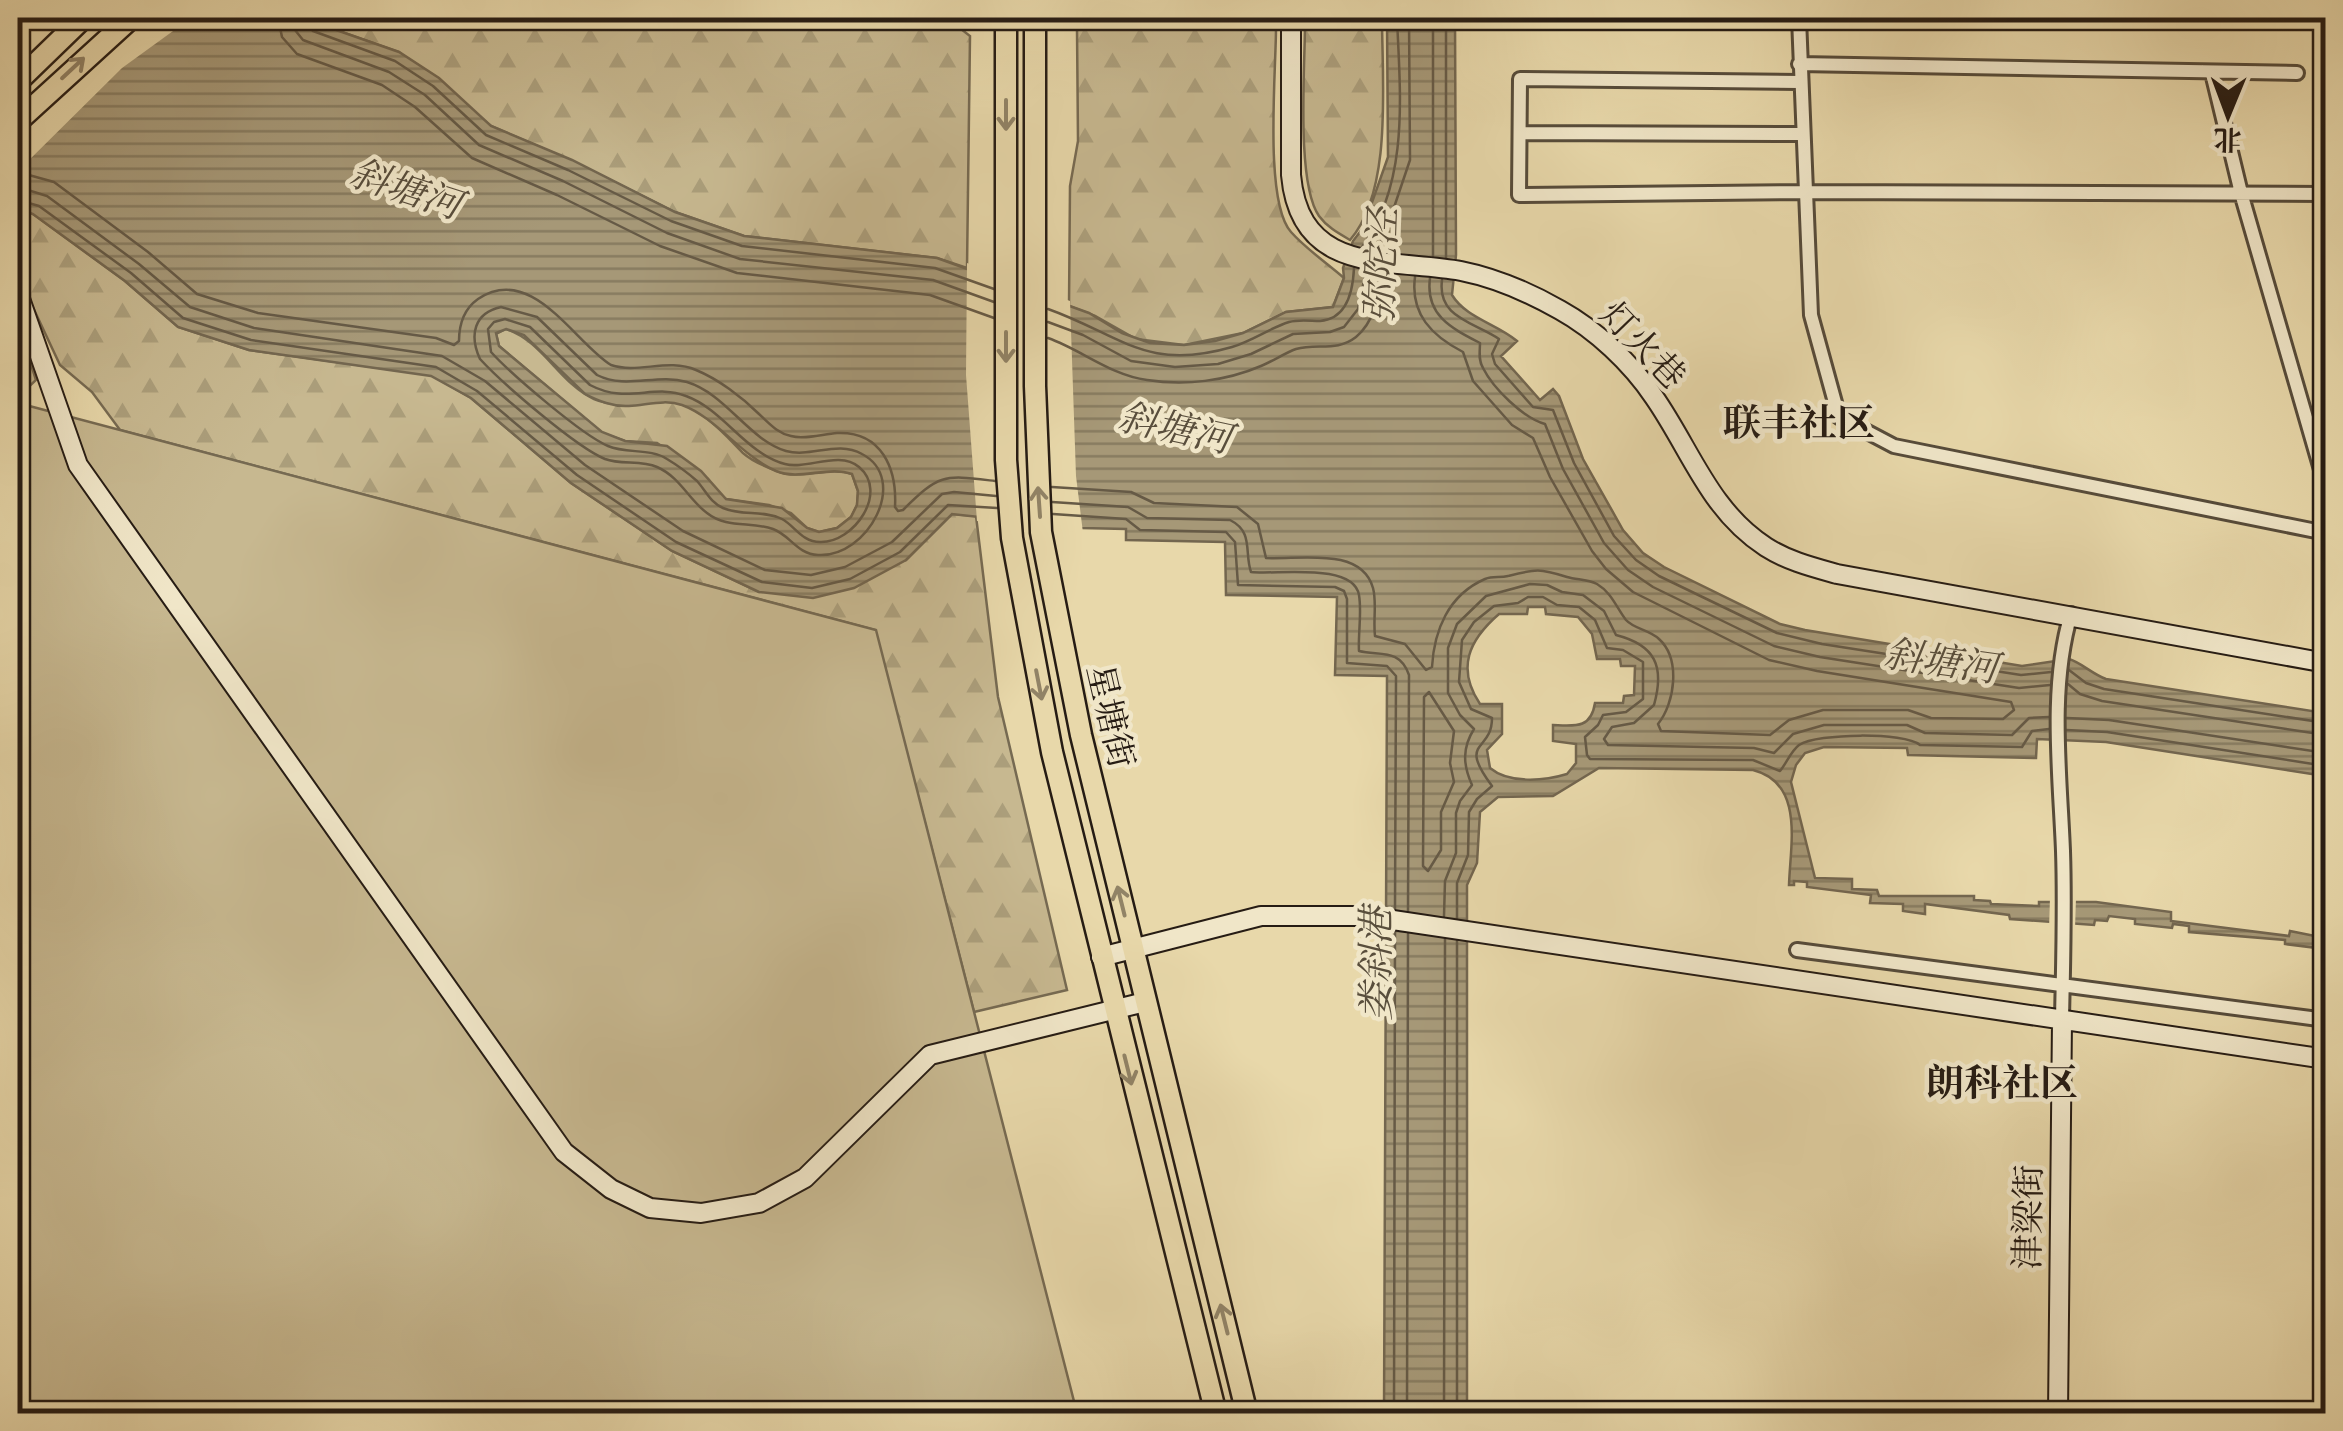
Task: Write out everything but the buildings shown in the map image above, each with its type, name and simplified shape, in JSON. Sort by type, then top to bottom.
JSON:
[{"type":"main road","points":[[18,81],[83,18]]},
{"type":"main road","points":[[18,121],[131,18]]},
{"type":"main road","name":"星塘街","points":[[1006,18],[1006,460],[1012,538],[1052,752],[1216,1414]]},
{"type":"main road","name":"星塘街","points":[[1036,18],[1036,459],[1042,532],[1081,735],[1247,1414]]},
{"type":"street","name":"灯火巷","points":[[1290,18],[1293,191],[1308,227],[1328,246],[1345,255],[1374,262],[1462,271],[1530,294],[1564,312],[1602,341],[1652,394],[1708,490],[1724,510],[1767,547],[1837,574],[2326,663]]},
{"type":"street","points":[[1800,18],[1811,315],[1839,416],[1894,446],[2326,533]]},
{"type":"street","points":[[1799,64],[2298,73]]},
{"type":"street","points":[[2212,73],[2326,487]]},
{"type":"street","points":[[1800,82],[1520,79],[1519,195],[2326,194]]},
{"type":"street","points":[[1520,133],[1803,134]]},
{"type":"street","points":[[18,293],[78,465],[564,1152],[612,1189],[633,1201],[676,1212],[731,1210],[758,1203],[805,1178],[930,1055],[1145,1002]]},
{"type":"street","points":[[2062,1020],[2062,646],[2071,614]]},
{"type":"street","points":[[1101,957],[1261,916],[1366,916],[2326,1059]]},
{"type":"street","points":[[1797,950],[2326,1020]]},
{"type":"street","name":"津梁街","points":[[2058,1414],[2062,1020]]},
{"type":"green space","points":[[302,18],[947,18],[970,36],[967,268],[937,258],[744,236],[675,212],[491,126],[399,52]]},
{"type":"green space","points":[[1084,18],[1273,18],[1277,194],[1291,232],[1344,278],[1333,307],[1286,312],[1243,333],[1184,345],[1136,339],[1069,306],[1070,186],[1078,141],[1077,29]]},
{"type":"green space","points":[[1308,18],[1382,18],[1379,164],[1364,219],[1350,240],[1319,216],[1307,178],[1303,95]]},
{"type":"green space","points":[[18,208],[33,214],[125,281],[178,327],[249,350],[431,375],[471,398],[571,483],[672,551],[759,592],[906,560],[952,514],[976,516],[998,697],[1067,990],[974,1012],[875,630],[120,430],[92,392],[60,365],[29,299],[18,286]]},
{"type":"green space","points":[[18,324],[36,380],[18,397]]},
{"type":"green space","points":[[506,329],[530,343],[571,383],[594,399],[615,404],[677,403],[705,417],[747,456],[768,468],[795,475],[852,474],[858,491],[851,517],[837,528],[819,532],[807,528],[791,513],[769,505],[726,499],[708,479],[657,443],[625,441],[602,433],[499,346],[496,334]]},
{"type":"green space","points":[[18,403],[876,630],[1077,1413],[18,1413]]},
{"type":"water","points":[[18,18],[302,18],[399,52],[439,78],[491,126],[572,160],[675,212],[744,236],[937,258],[1089,313],[1122,333],[1150,343],[1184,345],[1215,341],[1243,333],[1286,312],[1333,307],[1344,278],[1343,268],[1353,241],[1363,228],[1388,157],[1387,18],[1455,18],[1456,255],[1452,295],[1473,315],[1517,341],[1501,356],[1540,400],[1553,389],[1559,396],[1583,459],[1623,530],[1643,553],[1780,624],[1805,630],[2022,666],[2069,659],[2106,679],[2325,713],[2325,776],[2106,742],[2037,739],[2036,758],[1908,755],[1907,748],[1824,747],[1805,753],[1791,782],[1815,878],[1852,879],[1852,889],[1877,890],[1879,896],[1974,896],[1974,900],[1991,904],[2039,906],[2039,902],[2096,902],[2171,912],[2171,921],[2289,936],[2290,931],[2325,938],[2325,949],[2285,944],[2285,940],[2189,932],[2189,926],[2135,924],[2135,919],[2109,916],[2107,921],[2095,920],[2094,925],[2010,919],[2009,915],[1925,904],[1925,914],[1903,911],[1903,904],[1870,903],[1871,895],[1807,887],[1807,882],[1794,881],[1794,885],[1789,885],[1792,835],[1788,802],[1770,777],[1753,770],[1599,768],[1553,796],[1498,797],[1480,812],[1477,863],[1467,885],[1467,1413],[1384,1413],[1387,676],[1335,675],[1337,597],[1226,595],[1225,542],[1126,540],[1126,529],[952,514],[906,560],[854,588],[813,598],[759,592],[672,551],[571,483],[471,398],[431,376],[249,350],[178,327],[125,281],[33,214],[18,208]],"holes":[[[506,329],[524,335],[585,394],[596,399],[623,406],[663,402],[682,405],[706,419],[751,456],[785,474],[852,474],[858,491],[851,517],[837,528],[819,532],[807,528],[782,508],[726,499],[701,471],[667,446],[625,441],[602,432],[499,346],[496,333]],[[1528,607],[1545,607],[1546,614],[1578,617],[1592,634],[1597,659],[1620,659],[1621,666],[1635,666],[1634,695],[1624,696],[1623,703],[1595,703],[1586,722],[1553,725],[1553,741],[1576,744],[1576,763],[1567,774],[1517,779],[1490,768],[1487,750],[1502,734],[1502,704],[1480,704],[1468,667],[1473,644],[1489,624],[1499,614],[1527,614]]]},
{"type":"pier","points":[[38,18],[191,18],[122,68],[18,171],[18,37]]},
{"type":"pier","points":[[967,263],[1070,301],[1076,476],[1083,533],[977,521],[966,375]]},
{"type":"pier","points":[[2050,897],[2076,898],[2075,929],[2049,929]]},
{"type":"district","name":"联丰社区","points":[[1799,423]]},
{"type":"district","name":"朗科社区","points":[[2002,1083]]},
{"type":"water label","name":"斜塘河","points":[[406,189]]},
{"type":"water label","name":"弥陀泾","points":[[1381,265]]},
{"type":"water label","name":"斜塘河","points":[[1175,428]]},
{"type":"water label","name":"斜塘河","points":[[1941,661]]},
{"type":"water label","name":"娄斜港","points":[[1376,964]]}]
